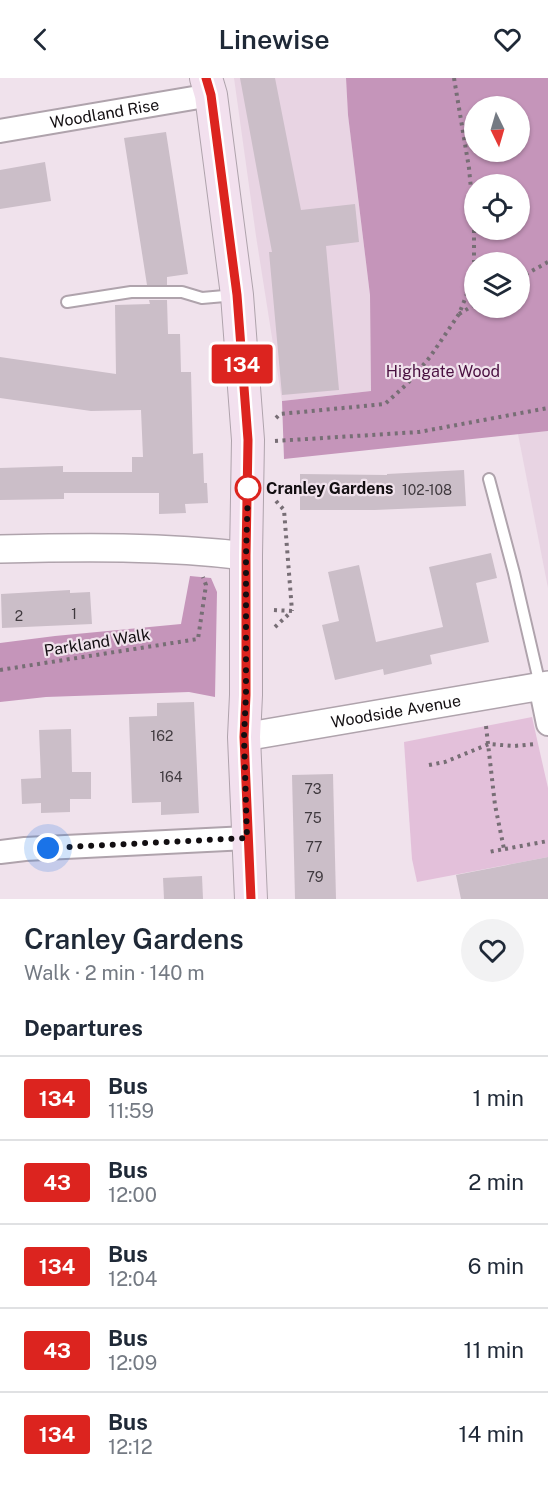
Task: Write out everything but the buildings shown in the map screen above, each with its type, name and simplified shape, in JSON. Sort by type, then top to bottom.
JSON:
[{"type":"main road","points":[[209,86],[237,295],[259,423],[249,466],[246,556],[244,737],[250,899]]},
{"type":"street","name":"Woodland Rise","points":[[0,131],[209,86]]},
{"type":"street","points":[[0,549],[109,547],[201,550],[246,556]]},
{"type":"street","points":[[544,685],[548,723]]},
{"type":"street","name":"Woodside Avenue","points":[[244,737],[544,685]]},
{"type":"street","points":[[0,852],[247,838]]},
{"type":"lane","points":[[67,302],[131,292],[182,292],[202,298],[237,295]]},
{"type":"lane","points":[[489,479],[544,685]]},
{"type":"path","points":[[454,78],[470,174]]},
{"type":"path","points":[[530,272],[548,262]]},
{"type":"path","points":[[273,452],[274,441],[259,423],[280,414],[385,404],[408,383],[430,357],[459,314],[464,302]]},
{"type":"path","points":[[459,314],[464,311]]},
{"type":"path","points":[[274,441],[419,432],[548,408]]},
{"type":"path","points":[[271,630],[292,611],[284,510],[273,496]]},
{"type":"path","name":"Parkland Walk","points":[[0,670],[198,639],[206,585]]},
{"type":"path","points":[[486,726],[495,805],[504,849]]},
{"type":"path","points":[[429,765],[445,762],[489,744],[514,746],[537,744]]},
{"type":"path","points":[[489,852],[548,841]]},
{"type":"shaded area","points":[[234,78],[346,78],[348,115],[370,295],[371,391],[282,401]]},
{"type":"shaded area","points":[[548,431],[548,588],[518,434]]},
{"type":"shaded area","points":[[532,717],[548,788],[548,857],[417,882],[412,859],[404,742]]},
{"type":"green space","name":"Highgate Wood","points":[[346,78],[548,78],[548,431],[284,459],[282,401],[371,391],[370,295],[348,115]]},
{"type":"green space","points":[[190,576],[211,578],[217,592],[215,697],[189,692],[46,697],[0,702],[0,643],[181,624]]},
{"type":"bus line","name":"134","points":[[206,78],[211,95],[237,295],[248,440],[244,737],[251,899]]},
{"type":"place","name":"Cranley Gardens","points":[[248,488]]},
{"type":"route","points":[[48,848],[247,838],[244,737],[248,488]]}]
